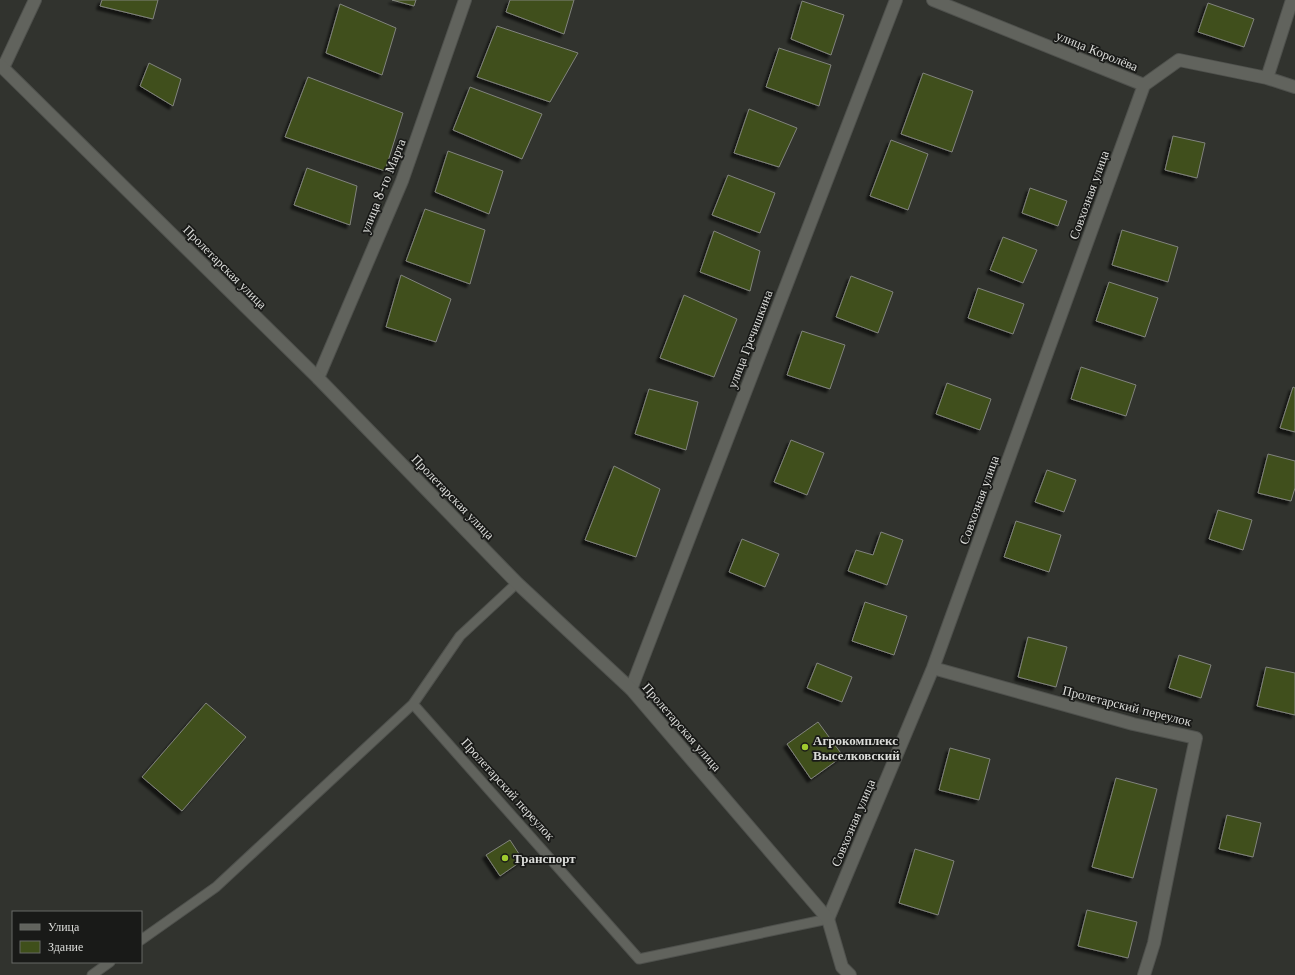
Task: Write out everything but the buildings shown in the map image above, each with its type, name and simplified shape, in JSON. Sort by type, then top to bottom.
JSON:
[{"type":"street","points":[[1,66],[35,0]]},
{"type":"street","name":"улица 8-го Марта","points":[[318,378],[402,181],[465,0]]},
{"type":"street","name":"улица Гречишкина","points":[[631,689],[896,0]]},
{"type":"street","name":"улица Королёва","points":[[933,0],[1144,85],[1179,60],[1267,78],[1295,87]]},
{"type":"street","points":[[1267,78],[1292,0]]},
{"type":"street","name":"Пролетарская улица","points":[[1,66],[318,378],[517,583],[631,689],[828,919],[844,972]]},
{"type":"street","name":"Совхозная улица","points":[[828,919],[933,668],[1144,85]]},
{"type":"street","name":"Пролетарский переулок","points":[[933,668],[1133,724],[1196,738],[1154,943],[1144,975]]},
{"type":"lane","points":[[142,939],[216,886],[413,704],[460,636],[517,583]]},
{"type":"lane","name":"Пролетарский переулок","points":[[413,704],[639,959],[828,919]]},
{"type":"lane","points":[[92,975],[109,963]]},
{"type":"place","name":"Агрокомплекс Выселковский","points":[[805,747]]},
{"type":"place","name":"Транспорт","points":[[505,858]]}]
